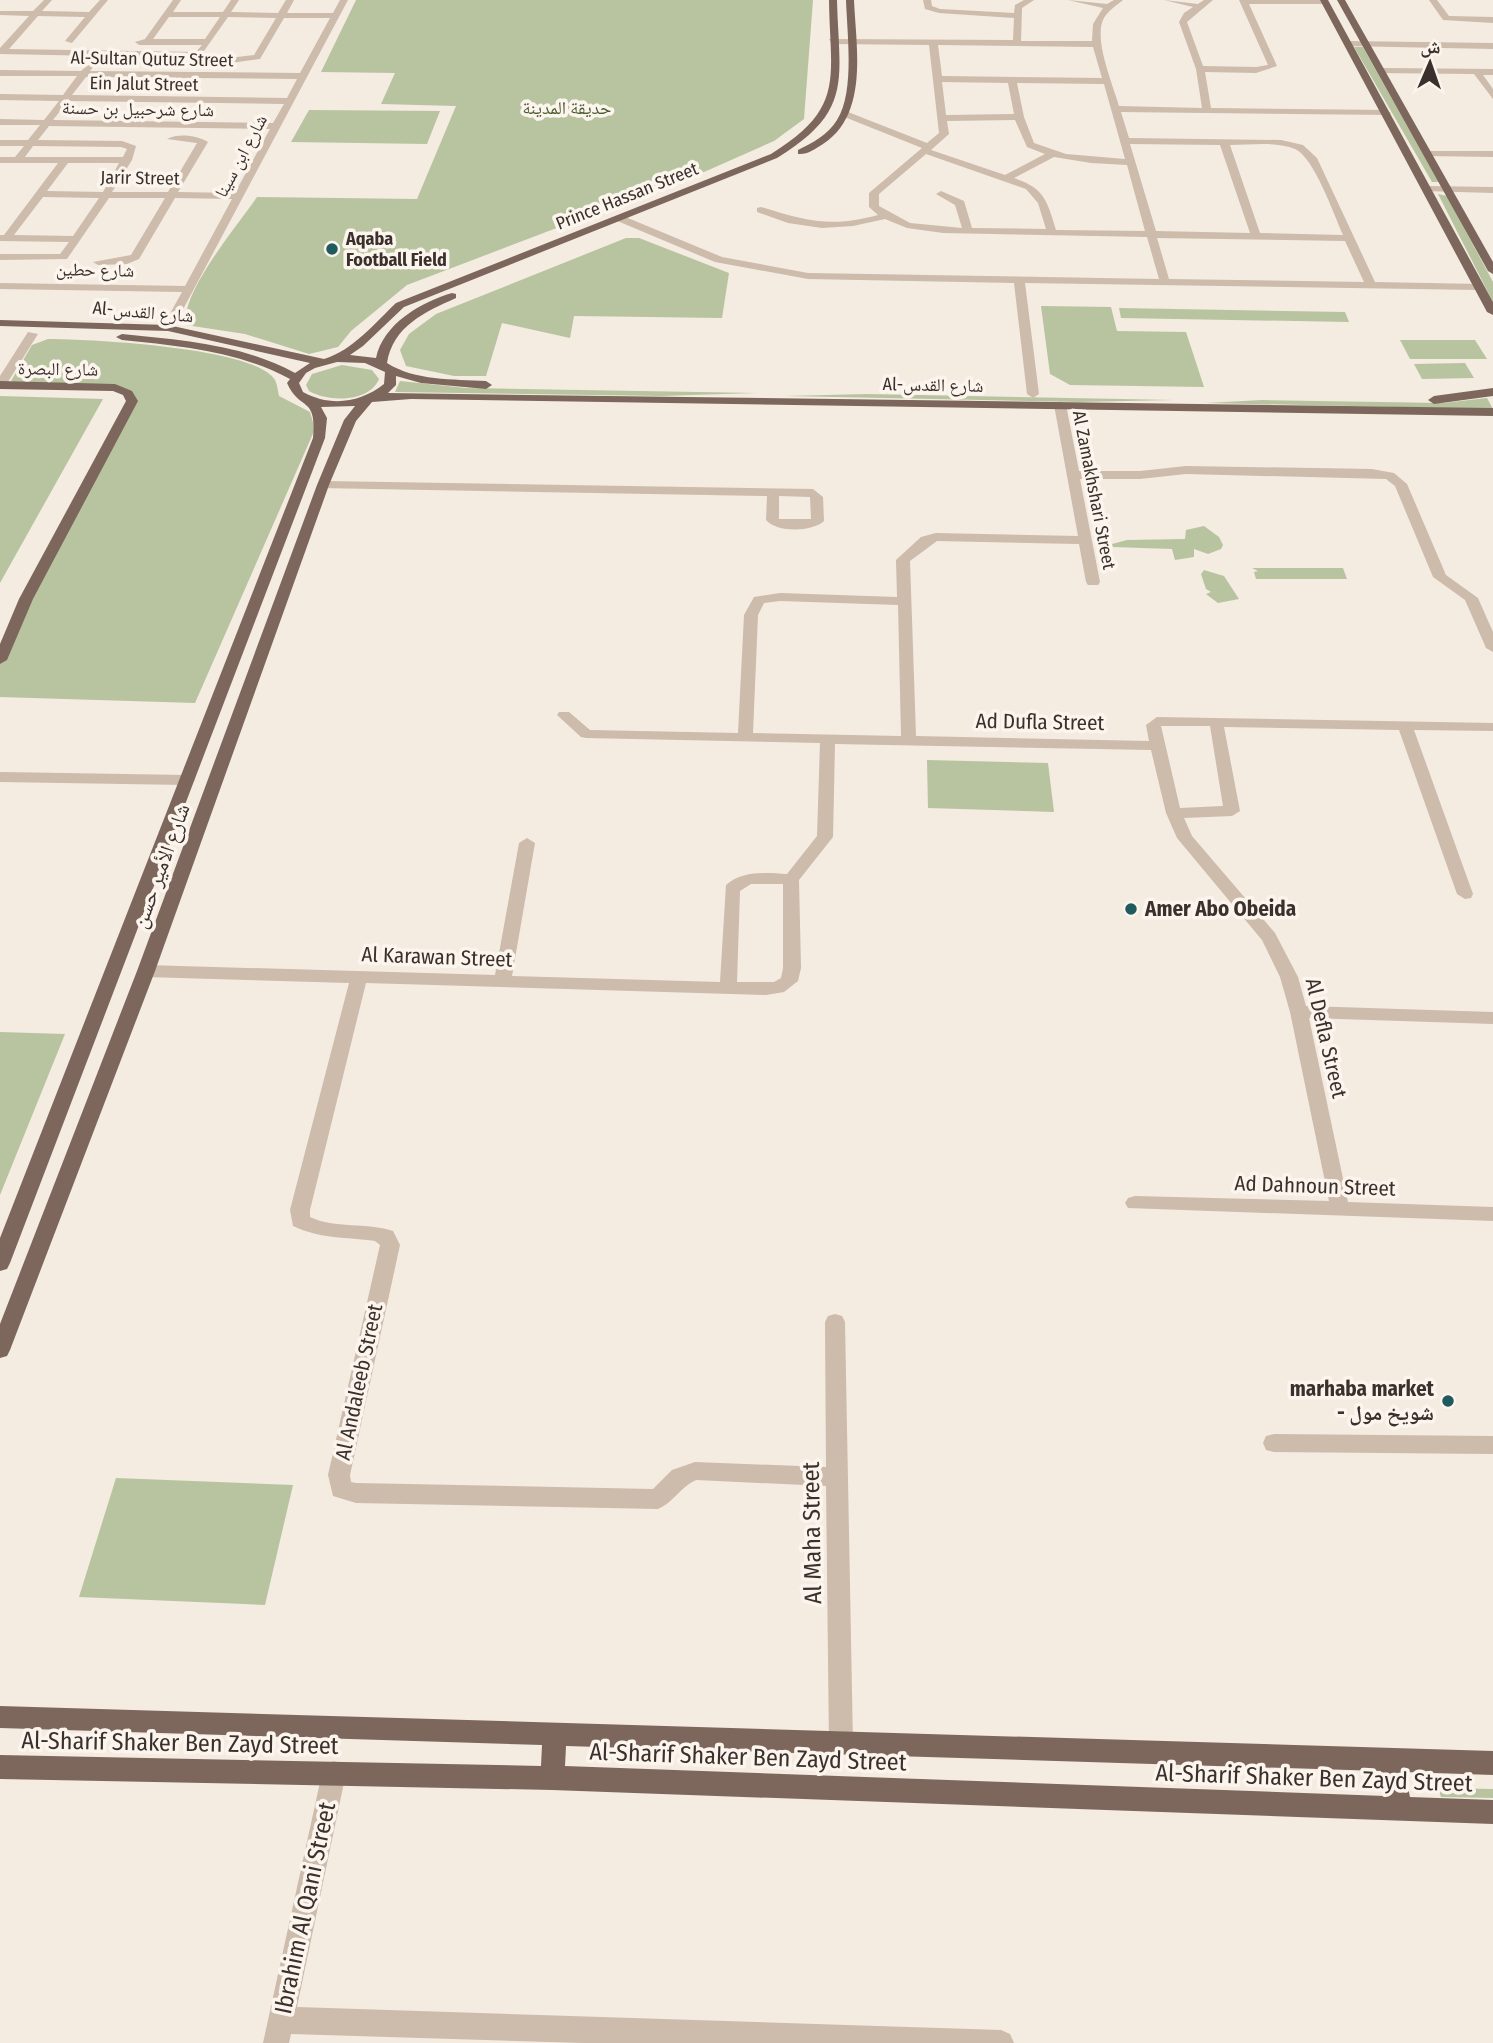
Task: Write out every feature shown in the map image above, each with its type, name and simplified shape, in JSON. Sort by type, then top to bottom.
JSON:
[{"type":"main road","name":"Prince Hassan Street","points":[[336,359],[359,344],[400,305],[774,156],[814,131],[825,118],[833,93],[833,0]]},
{"type":"main road","points":[[845,114],[851,42],[850,0]]},
{"type":"main road","points":[[1341,0],[1493,271]]},
{"type":"main road","points":[[1325,1],[1493,312]]},
{"type":"main road","name":"Prince Hassan Street","points":[[370,399],[390,385],[382,348],[396,330],[417,312],[794,156],[835,130],[845,114]]},
{"type":"main road","name":"Al-شارع القدس","points":[[0,323],[168,328],[323,362]]},
{"type":"main road","name":"Al-شارع القدس","points":[[0,334],[102,335],[220,351],[259,361],[296,377]]},
{"type":"main road","points":[[312,401],[298,394],[293,383],[296,377],[323,362],[336,359]]},
{"type":"main road","name":"Al-شارع القدس","points":[[336,359],[365,359],[412,379],[453,383],[1060,405],[1176,401],[1428,400],[1493,392]]},
{"type":"main road","name":"شارع البصرة","points":[[0,385],[115,388],[131,397],[131,407],[26,599]]},
{"type":"main road","name":"Al-شارع القدس","points":[[312,401],[339,404],[411,395],[1033,394],[1176,401]]},
{"type":"main road","name":"شارع الأمير حسن","points":[[0,1350],[89,1112],[146,971],[323,485],[350,420],[370,399]]},
{"type":"main road","name":"شارع الأمير حسن","points":[[0,1263],[319,438],[321,418],[312,401]]},
{"type":"main road","name":"Al-شارع القدس","points":[[1203,401],[1493,412]]},
{"type":"main road","points":[[0,636],[26,599]]},
{"type":"main road","points":[[0,660],[26,599]]},
{"type":"main road","points":[[231,671],[257,670]]},
{"type":"main road","points":[[58,1112],[89,1112]]},
{"type":"main road","name":"Al-Sharif Shaker Ben Zayd Street","points":[[0,1717],[1493,1763]]},
{"type":"main road","points":[[552,1778],[555,1733]]},
{"type":"main road","points":[[1391,1760],[1400,1809]]},
{"type":"main road","name":"Al-Sharif Shaker Ben Zayd Street","points":[[0,1767],[552,1778],[1493,1812]]},
{"type":"street","points":[[1,51],[48,0]]},
{"type":"street","points":[[69,41],[104,0]]},
{"type":"street","points":[[147,42],[177,0]]},
{"type":"street","points":[[1,51],[199,55],[235,0]]},
{"type":"street","points":[[215,62],[257,57],[290,0]]},
{"type":"street","name":"شارع ابن سينا","points":[[168,328],[344,0]]},
{"type":"street","points":[[927,0],[928,7],[939,11],[1016,16]]},
{"type":"street","points":[[1017,44],[1018,7],[1030,0]]},
{"type":"street","points":[[1072,0],[1108,7]]},
{"type":"street","points":[[1119,0],[1098,17],[1095,28],[1097,44],[1165,282]]},
{"type":"street","points":[[1168,0],[1198,6]]},
{"type":"street","points":[[1207,110],[1200,69],[1183,22],[1198,6],[1209,0]]},
{"type":"street","points":[[1433,0],[1446,18],[1493,20]]},
{"type":"street","points":[[1200,69],[1256,70],[1273,66],[1243,1],[1325,1]]},
{"type":"street","points":[[0,13],[91,15]]},
{"type":"street","points":[[167,14],[336,16]]},
{"type":"street","points":[[10,40],[33,41]]},
{"type":"street","points":[[57,41],[82,41]]},
{"type":"street","points":[[18,160],[108,41]]},
{"type":"street","points":[[832,41],[1097,44]]},
{"type":"street","points":[[134,42],[208,43]]},
{"type":"street","points":[[933,43],[944,134],[874,193],[874,207],[885,216],[916,227],[968,231],[1348,238]]},
{"type":"street","points":[[1348,44],[1493,46]]},
{"type":"street","points":[[1381,71],[1493,72]]},
{"type":"street","points":[[1477,72],[1493,96]]},
{"type":"street","name":"Al-Sultan Qutuz Street","points":[[0,73],[303,76]]},
{"type":"street","points":[[937,79],[1108,81]]},
{"type":"street","points":[[1012,79],[1018,117],[1030,145],[1050,155],[1129,162]]},
{"type":"street","name":"Ein Jalut Street","points":[[0,97],[288,101]]},
{"type":"street","points":[[1116,109],[1386,113]]},
{"type":"street","points":[[845,114],[927,149],[1008,177],[1037,193],[1052,233]]},
{"type":"street","points":[[944,118],[1018,117]]},
{"type":"street","name":"شارع شرحبيل بن حسنة","points":[[0,122],[275,126]]},
{"type":"street","points":[[98,262],[127,261],[135,257],[203,142],[194,139],[172,139]]},
{"type":"street","points":[[1125,141],[1280,144],[1300,147],[1307,152],[1371,285]]},
{"type":"street","points":[[0,143],[132,146],[127,160],[106,195],[63,257],[0,257]]},
{"type":"street","points":[[1223,143],[1256,236]]},
{"type":"street","points":[[1428,153],[1493,154]]},
{"type":"street","points":[[1008,177],[1050,155]]},
{"type":"street","points":[[0,160],[127,160]]},
{"type":"street","points":[[4,238],[42,194],[65,160]]},
{"type":"street","points":[[1428,189],[1493,190]]},
{"type":"street","name":"Jarir Street","points":[[42,194],[237,196]]},
{"type":"street","points":[[941,194],[960,203],[968,231]]},
{"type":"street","points":[[761,209],[793,223],[812,226],[849,225],[885,216]]},
{"type":"street","points":[[619,218],[719,260],[808,276],[1480,287]]},
{"type":"street","points":[[4,238],[76,239]]},
{"type":"street","points":[[1019,280],[1033,394]]},
{"type":"street","name":"شارع حطين","points":[[0,286],[189,289]]},
{"type":"street","points":[[0,385],[32,334]]},
{"type":"street","name":"Al Zamakhshari Street","points":[[1060,405],[1093,582]]},
{"type":"street","points":[[1073,475],[1140,475],[1186,470],[1386,475],[1401,484],[1440,577],[1471,598],[1493,648]]},
{"type":"street","points":[[323,485],[773,492]]},
{"type":"street","points":[[909,740],[903,560],[931,537],[1086,540]]},
{"type":"street","points":[[745,736],[751,615],[759,600],[780,597],[903,601]]},
{"type":"street","name":"Ad Dufla Street","points":[[564,715],[586,734],[1157,746]]},
{"type":"street","points":[[1174,813],[1232,811],[1216,721]]},
{"type":"street","points":[[1157,746],[1154,722],[1493,727]]},
{"type":"street","points":[[1405,725],[1465,894]]},
{"type":"street","points":[[727,987],[732,890],[741,881],[750,879],[791,879],[825,837],[828,739]]},
{"type":"street","name":"Al Defla Street","points":[[1157,746],[1174,813],[1185,838],[1269,937],[1285,969],[1299,1012],[1340,1210]]},
{"type":"street","points":[[0,777],[187,780]]},
{"type":"street","points":[[502,982],[527,843]]},
{"type":"street","name":"Al Karawan Street","points":[[146,971],[778,988],[789,981],[792,968],[791,879]]},
{"type":"street","name":"Al Andaleeb Street","points":[[359,978],[300,1210],[300,1222],[314,1230],[372,1232],[386,1236],[390,1245],[339,1475],[341,1489],[356,1493],[658,1499],[680,1476],[695,1471],[837,1477]]},
{"type":"street","points":[[1299,1012],[1493,1018]]},
{"type":"street","name":"Ad Dahnoun Street","points":[[1135,1203],[1493,1214]]},
{"type":"street","name":"Al Maha Street","points":[[835,1322],[841,1744]]},
{"type":"street","points":[[1274,1443],[1493,1445]]},
{"type":"street","name":"Ibrahim Al Qani Street","points":[[278,2031],[334,1773]]},
{"type":"street","points":[[278,2031],[1001,2043]]},
{"type":"green space","name":"حديقة المدينة","points":[[356,0],[813,0],[804,119],[774,141],[704,172],[407,285],[351,331],[338,347],[309,354],[245,334],[186,325],[192,295],[201,278],[257,197],[417,199],[456,106],[381,104],[395,73],[321,72]]},
{"type":"green space","points":[[1354,47],[1363,47],[1439,182],[1432,182]]},
{"type":"green space","points":[[309,110],[440,111],[427,144],[291,142]]},
{"type":"green space","points":[[1438,194],[1447,196],[1493,282],[1493,302]]},
{"type":"green space","points":[[626,238],[639,238],[729,273],[722,318],[574,316],[570,338],[502,323],[486,376],[454,376],[406,366],[400,350],[409,334],[436,314]]},
{"type":"green space","points":[[1041,306],[1111,307],[1117,331],[1186,332],[1204,387],[1070,385],[1050,374]]},
{"type":"green space","points":[[1119,308],[1345,312],[1349,322],[1121,318]]},
{"type":"green space","points":[[48,339],[169,347],[237,360],[261,369],[275,380],[279,396],[310,412],[315,429],[195,703],[0,697],[0,659],[135,398],[118,387],[18,384],[11,381],[32,345]]},
{"type":"green space","points":[[1400,340],[1475,340],[1487,359],[1410,359]]},
{"type":"green space","points":[[1465,363],[1474,378],[1422,379],[1414,364]]},
{"type":"green space","points":[[342,365],[372,370],[379,379],[367,393],[347,398],[327,397],[309,391],[306,385],[312,374]]},
{"type":"green space","points":[[400,381],[466,388],[756,393],[661,396],[395,392]]},
{"type":"green space","points":[[867,394],[1174,400],[1078,402],[786,396]]},
{"type":"green space","points":[[0,396],[103,399],[0,583]]},
{"type":"green space","points":[[1487,398],[1493,409],[1206,403],[1262,400],[1443,403]]},
{"type":"green space","points":[[1204,526],[1219,537],[1223,545],[1221,549],[1208,554],[1194,549],[1194,557],[1175,560],[1172,549],[1113,547],[1112,544],[1127,540],[1185,539],[1186,530]]},
{"type":"green space","points":[[1252,568],[1343,568],[1347,579],[1256,579],[1254,572],[1258,571]]},
{"type":"green space","points":[[1204,570],[1224,576],[1239,599],[1218,603],[1206,594],[1211,592],[1206,589],[1201,574]]},
{"type":"green space","points":[[927,760],[1048,763],[1054,812],[928,808]]},
{"type":"green space","points":[[0,1032],[65,1034],[0,1195]]},
{"type":"green space","points":[[116,1478],[293,1485],[265,1605],[79,1597]]},
{"type":"green space","points":[[1438,1788],[1493,1789],[1493,1798],[1441,1797]]},
{"type":"place","name":"Aqaba Football Field","points":[[332,249]]},
{"type":"place","name":"Amer Abo Obeida","points":[[1131,909]]},
{"type":"place","name":"marhaba market - شويخ مول","points":[[1448,1401]]}]
